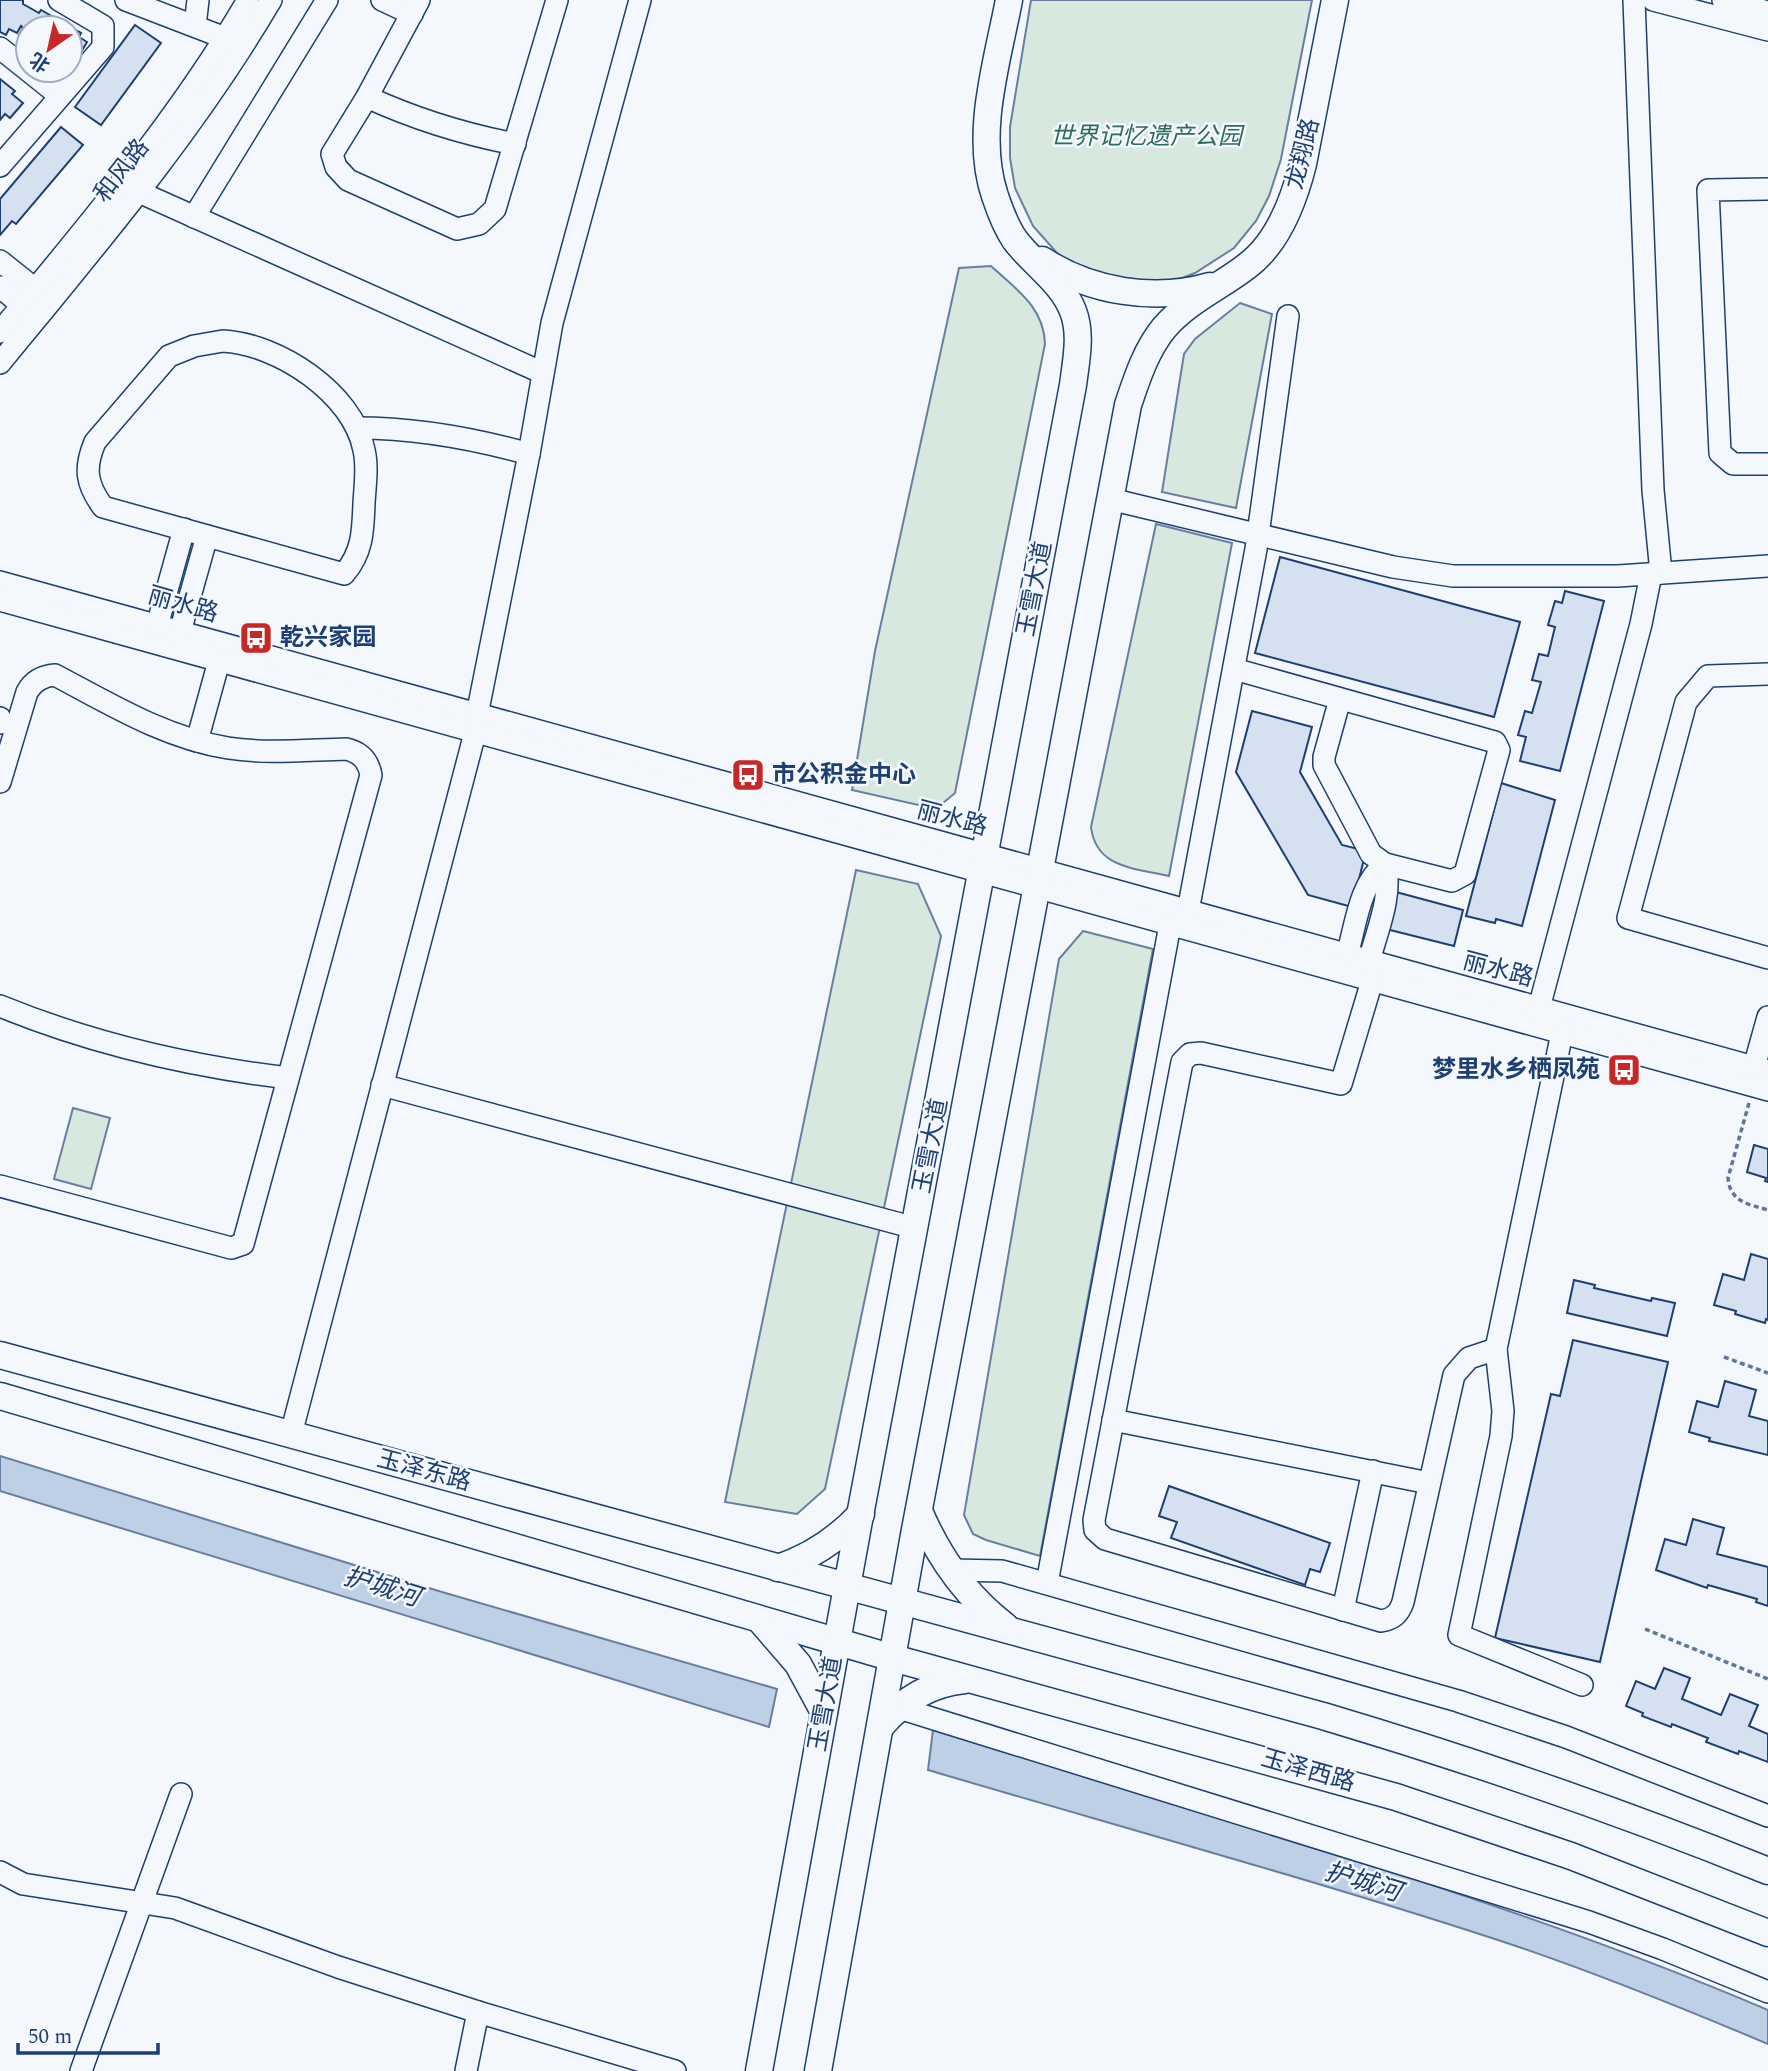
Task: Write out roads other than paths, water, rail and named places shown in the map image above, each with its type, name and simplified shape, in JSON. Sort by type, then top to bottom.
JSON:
[{"type":"main road","points":[[1009,0],[993,80],[986,143],[994,194],[1016,240],[1052,266],[1092,284],[1114,289],[1135,293],[1179,292],[1222,282]]},
{"type":"main road","name":"龙翔路","points":[[1222,282],[1249,265],[1262,250],[1283,219],[1294,195],[1303,164],[1335,0]]},
{"type":"main road","name":"玉雪大道","points":[[759,2071],[847,1587],[1073,385],[1078,336],[1072,308],[1055,283],[1016,240]]},
{"type":"main road","points":[[818,2071],[902,1602],[1128,405],[1150,349],[1177,315],[1222,282]]},
{"type":"main road","name":"玉泽东路","points":[[0,1354],[847,1587]]},
{"type":"main road","name":"玉泽东路","points":[[0,1396],[837,1642]]},
{"type":"main road","points":[[919,1511],[951,1570],[975,1599],[1012,1632]]},
{"type":"main road","points":[[778,1568],[822,1548],[861,1514]]},
{"type":"main road","points":[[847,1587],[1426,1746],[1591,1802],[1768,1871]]},
{"type":"main road","points":[[759,1619],[798,1664],[824,1712]]},
{"type":"main road","name":"玉泽西路","points":[[837,1642],[1396,1797],[1584,1860],[1768,1933]]},
{"type":"main road","points":[[880,1727],[899,1708],[928,1689],[971,1679]]},
{"type":"street","points":[[0,166],[103,47],[103,26],[59,0]]},
{"type":"street","points":[[126,0],[225,38]]},
{"type":"street","points":[[195,26],[198,0]]},
{"type":"street","name":"和风路","points":[[0,332],[137,165],[171,119],[248,0]]},
{"type":"street","name":"和风路","points":[[0,363],[139,192],[220,83],[271,0]]},
{"type":"street","points":[[194,217],[327,0]]},
{"type":"street","points":[[382,0],[415,7],[367,97],[332,154],[336,167],[348,180],[457,229],[479,224],[495,209],[556,0]]},
{"type":"street","points":[[291,1434],[476,724],[552,323],[640,0]]},
{"type":"street","points":[[1539,1008],[1656,574],[1634,0]]},
{"type":"street","points":[[1653,0],[1768,30]]},
{"type":"street","points":[[1723,0],[1768,12]]},
{"type":"street","points":[[0,48],[60,96]]},
{"type":"street","points":[[367,97],[427,122],[515,144]]},
{"type":"street","points":[[1768,189],[1707,190],[1720,453],[1733,464],[1768,464]]},
{"type":"street","points":[[139,192],[543,373]]},
{"type":"street","points":[[0,261],[28,297]]},
{"type":"street","points":[[0,288],[28,297]]},
{"type":"street","points":[[1188,911],[1258,535],[1288,316]]},
{"type":"street","points":[[223,341],[260,348],[280,357],[315,380],[343,408],[356,428],[365,450],[366,464],[362,538],[357,556],[344,573],[184,529],[103,507],[90,487],[88,477],[88,458],[95,442],[169,356],[194,346],[223,341]]},
{"type":"street","points":[[356,428],[419,430],[529,454]]},
{"type":"street","points":[[1110,499],[1393,567],[1453,576],[1618,576],[1768,566]]},
{"type":"street","points":[[158,626],[184,529]]},
{"type":"street","points":[[180,632],[207,536]]},
{"type":"street","name":"丽水路","points":[[0,582],[180,632],[476,724]]},
{"type":"street","name":"丽水路","points":[[0,600],[219,662],[476,724],[1038,879],[1188,911],[1348,955],[1370,971],[1563,1033],[1761,1079]]},
{"type":"street","points":[[197,741],[219,662]]},
{"type":"street","points":[[1234,670],[1340,699],[1495,742],[1499,750],[1465,874],[1452,881],[1385,864],[1371,854],[1325,769],[1324,757],[1340,699]]},
{"type":"street","points":[[1768,674],[1708,676],[1686,702],[1628,918],[1768,958]]},
{"type":"street","points":[[0,782],[27,692],[36,681],[55,675],[152,725],[197,741],[253,751],[346,749],[359,753],[371,775],[243,1244],[231,1248],[0,1186]]},
{"type":"street","points":[[0,718],[0,723]]},
{"type":"street","points":[[1348,955],[1365,890],[1371,877],[1385,864]]},
{"type":"street","points":[[1385,864],[1388,881],[1386,897],[1342,1084],[1201,1053],[1190,1054],[1182,1062],[1094,1520],[1097,1534],[1105,1539],[1343,1610],[1381,1621],[1388,1620],[1398,1612],[1402,1602],[1454,1375],[1469,1357],[1496,1349]]},
{"type":"street","name":"丽水路","points":[[1038,879],[1170,925],[1539,1008],[1761,1079]]},
{"type":"street","points":[[1047,1583],[1170,925]]},
{"type":"street","points":[[0,1006],[74,1034],[141,1053],[204,1066],[288,1078]]},
{"type":"street","points":[[1761,1079],[1768,1017]]},
{"type":"street","points":[[1563,1033],[1496,1349],[1503,1411],[1501,1436],[1459,1635],[1582,1685]]},
{"type":"street","points":[[382,1085],[915,1228]]},
{"type":"street","points":[[1113,1420],[1429,1483]]},
{"type":"street","points":[[1343,1610],[1373,1471]]},
{"type":"street","points":[[951,1570],[1002,1571],[1458,1701],[1566,1737],[1768,1816]]},
{"type":"street","points":[[899,1708],[1589,1922],[1768,1992]]},
{"type":"street","points":[[81,2071],[181,1794]]},
{"type":"street","points":[[0,1872],[23,1884],[175,1908],[338,1967],[676,2071]]},
{"type":"street","points":[[466,2071],[478,2012]]},
{"type":"water","name":"护城河","points":[[0,1456],[442,1592],[777,1689],[769,1727],[0,1491]]},
{"type":"water","name":"护城河","points":[[933,1730],[1354,1860],[1563,1930],[1768,2010],[1768,2044],[1580,1969],[1443,1922],[928,1770]]},
{"type":"place","name":"乾兴家园","points":[[256,638]]},
{"type":"place","name":"市公积金中心","points":[[748,775]]},
{"type":"place","name":"梦里水乡栖凤苑","points":[[1624,1070]]},
{"type":"park label","name":"世界记忆遗产公园","points":[[1146,137]]}]
